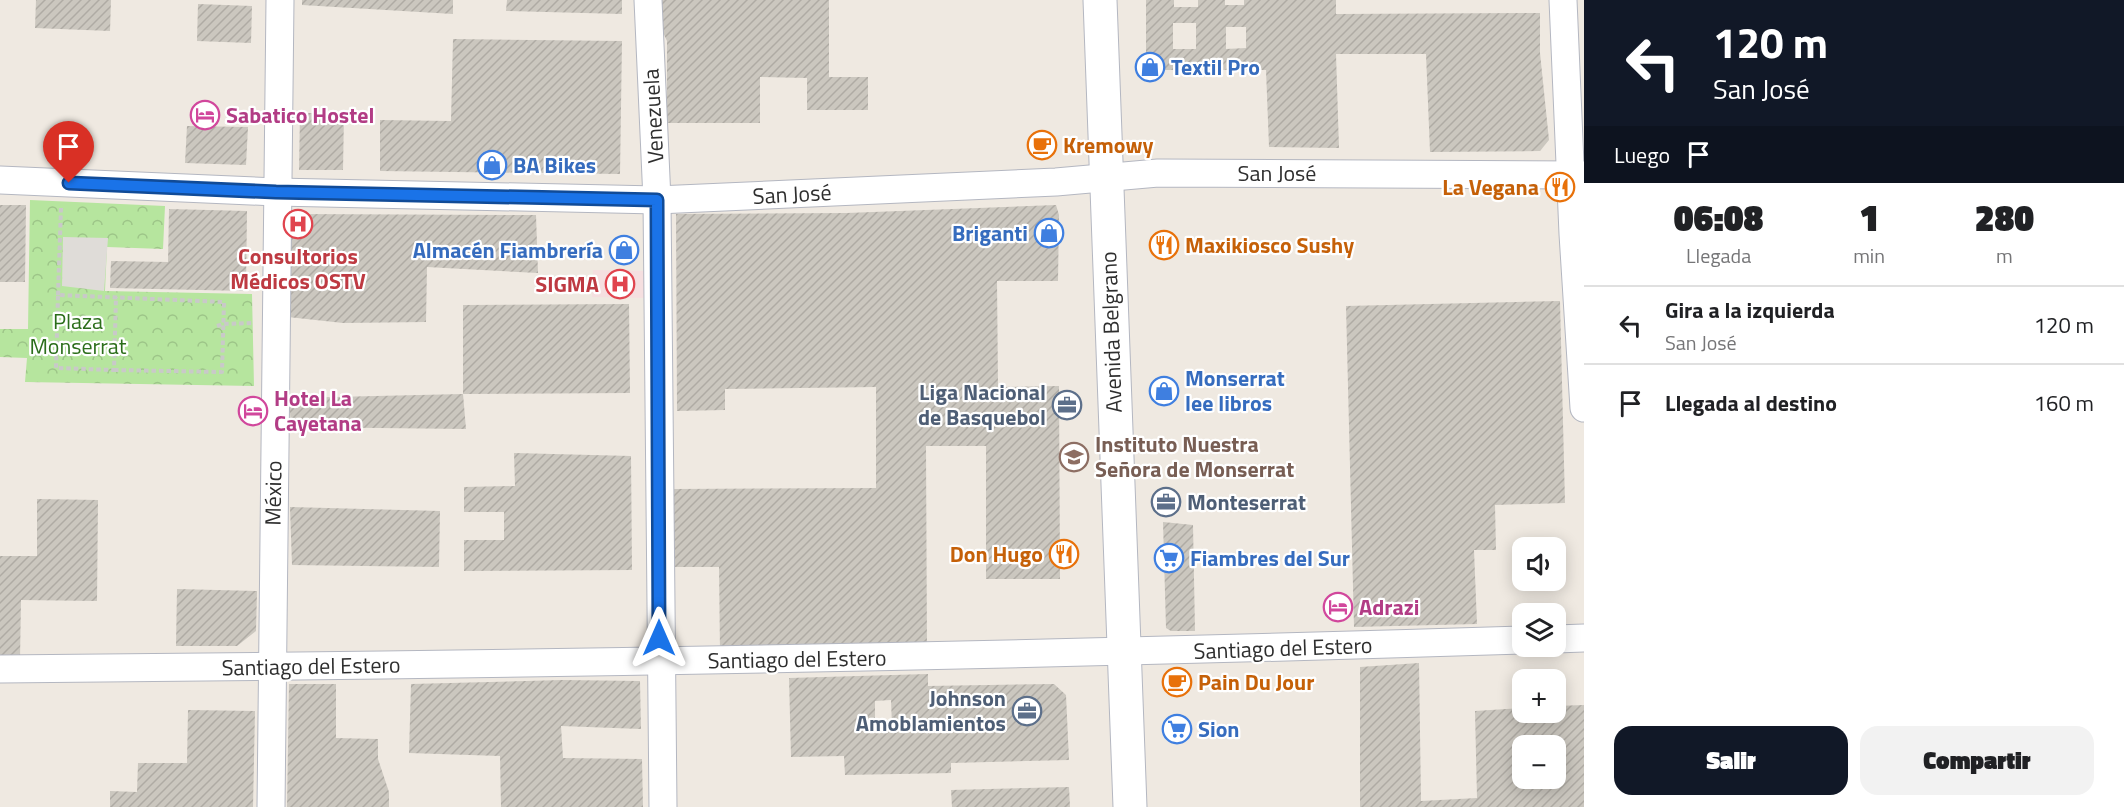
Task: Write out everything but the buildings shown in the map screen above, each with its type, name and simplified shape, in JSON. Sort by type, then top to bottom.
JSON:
[{"type":"main road","name":"Avenida Belgrano","points":[[1100,0],[1130,807]]},
{"type":"street","name":"México","points":[[271,807],[276,192],[280,0]]},
{"type":"street","name":"Venezuela","points":[[648,0],[657,200],[659,662],[663,807]]},
{"type":"street","points":[[1563,0],[1577,175],[1584,408]]},
{"type":"street","name":"San José","points":[[0,180],[276,192],[657,200],[1056,182],[1158,173],[1577,175]]},
{"type":"street","points":[[1566,639],[1584,638]]},
{"type":"street","name":"Santiago del Estero","points":[[0,669],[659,662],[1124,653],[1512,640]]},
{"type":"path","points":[[58,295],[224,302],[222,372],[56,368],[58,295],[61,201]]},
{"type":"path","points":[[114,370],[116,297]]},
{"type":"path","points":[[217,326],[253,323]]},
{"type":"shaded area","points":[[63,237],[108,238],[104,291],[62,286]]},
{"type":"shaded area","name":"SIGMA","points":[[593,270],[648,271],[647,298],[592,297]]},
{"type":"green space","name":"Plaza Monserrat","points":[[30,200],[165,206],[163,249],[107,247],[105,291],[252,294],[254,386],[25,382],[27,358],[0,357],[0,329],[28,329]]},
{"type":"place","name":"Textil Pro","points":[[1150,67]]},
{"type":"place","name":"Sabatico Hostel","points":[[205,115]]},
{"type":"place","name":"Kremowy","points":[[1042,145]]},
{"type":"place","name":"BA Bikes","points":[[492,165]]},
{"type":"place","name":"La Vegana","points":[[1560,187]]},
{"type":"place","name":"Consultorios Médicos OSTV","points":[[298,224]]},
{"type":"place","name":"Briganti","points":[[1049,233]]},
{"type":"place","name":"Maxikiosco Sushy","points":[[1164,245]]},
{"type":"place","name":"Almacén Fiambrería","points":[[624,250]]},
{"type":"place","name":"SIGMA","points":[[620,284]]},
{"type":"place","name":"Monserrat lee libros","points":[[1164,391]]},
{"type":"place","name":"Liga Nacional de Basquebol","points":[[1067,405]]},
{"type":"place","name":"Hotel La Cayetana","points":[[253,411]]},
{"type":"place","name":"Instituto Nuestra Señora de Monserrat","points":[[1074,457]]},
{"type":"place","name":"Monteserrat","points":[[1166,502]]},
{"type":"place","name":"Don Hugo","points":[[1064,554]]},
{"type":"place","name":"Fiambres del Sur","points":[[1169,558]]},
{"type":"place","name":"Adrazi","points":[[1338,607]]},
{"type":"place","name":"Pain Du Jour","points":[[1177,682]]},
{"type":"place","name":"Johnson Amoblamientos","points":[[1027,711]]},
{"type":"place","name":"Sion","points":[[1177,729]]},
{"type":"route","points":[[69,183],[276,192],[657,200],[659,638]]}]
